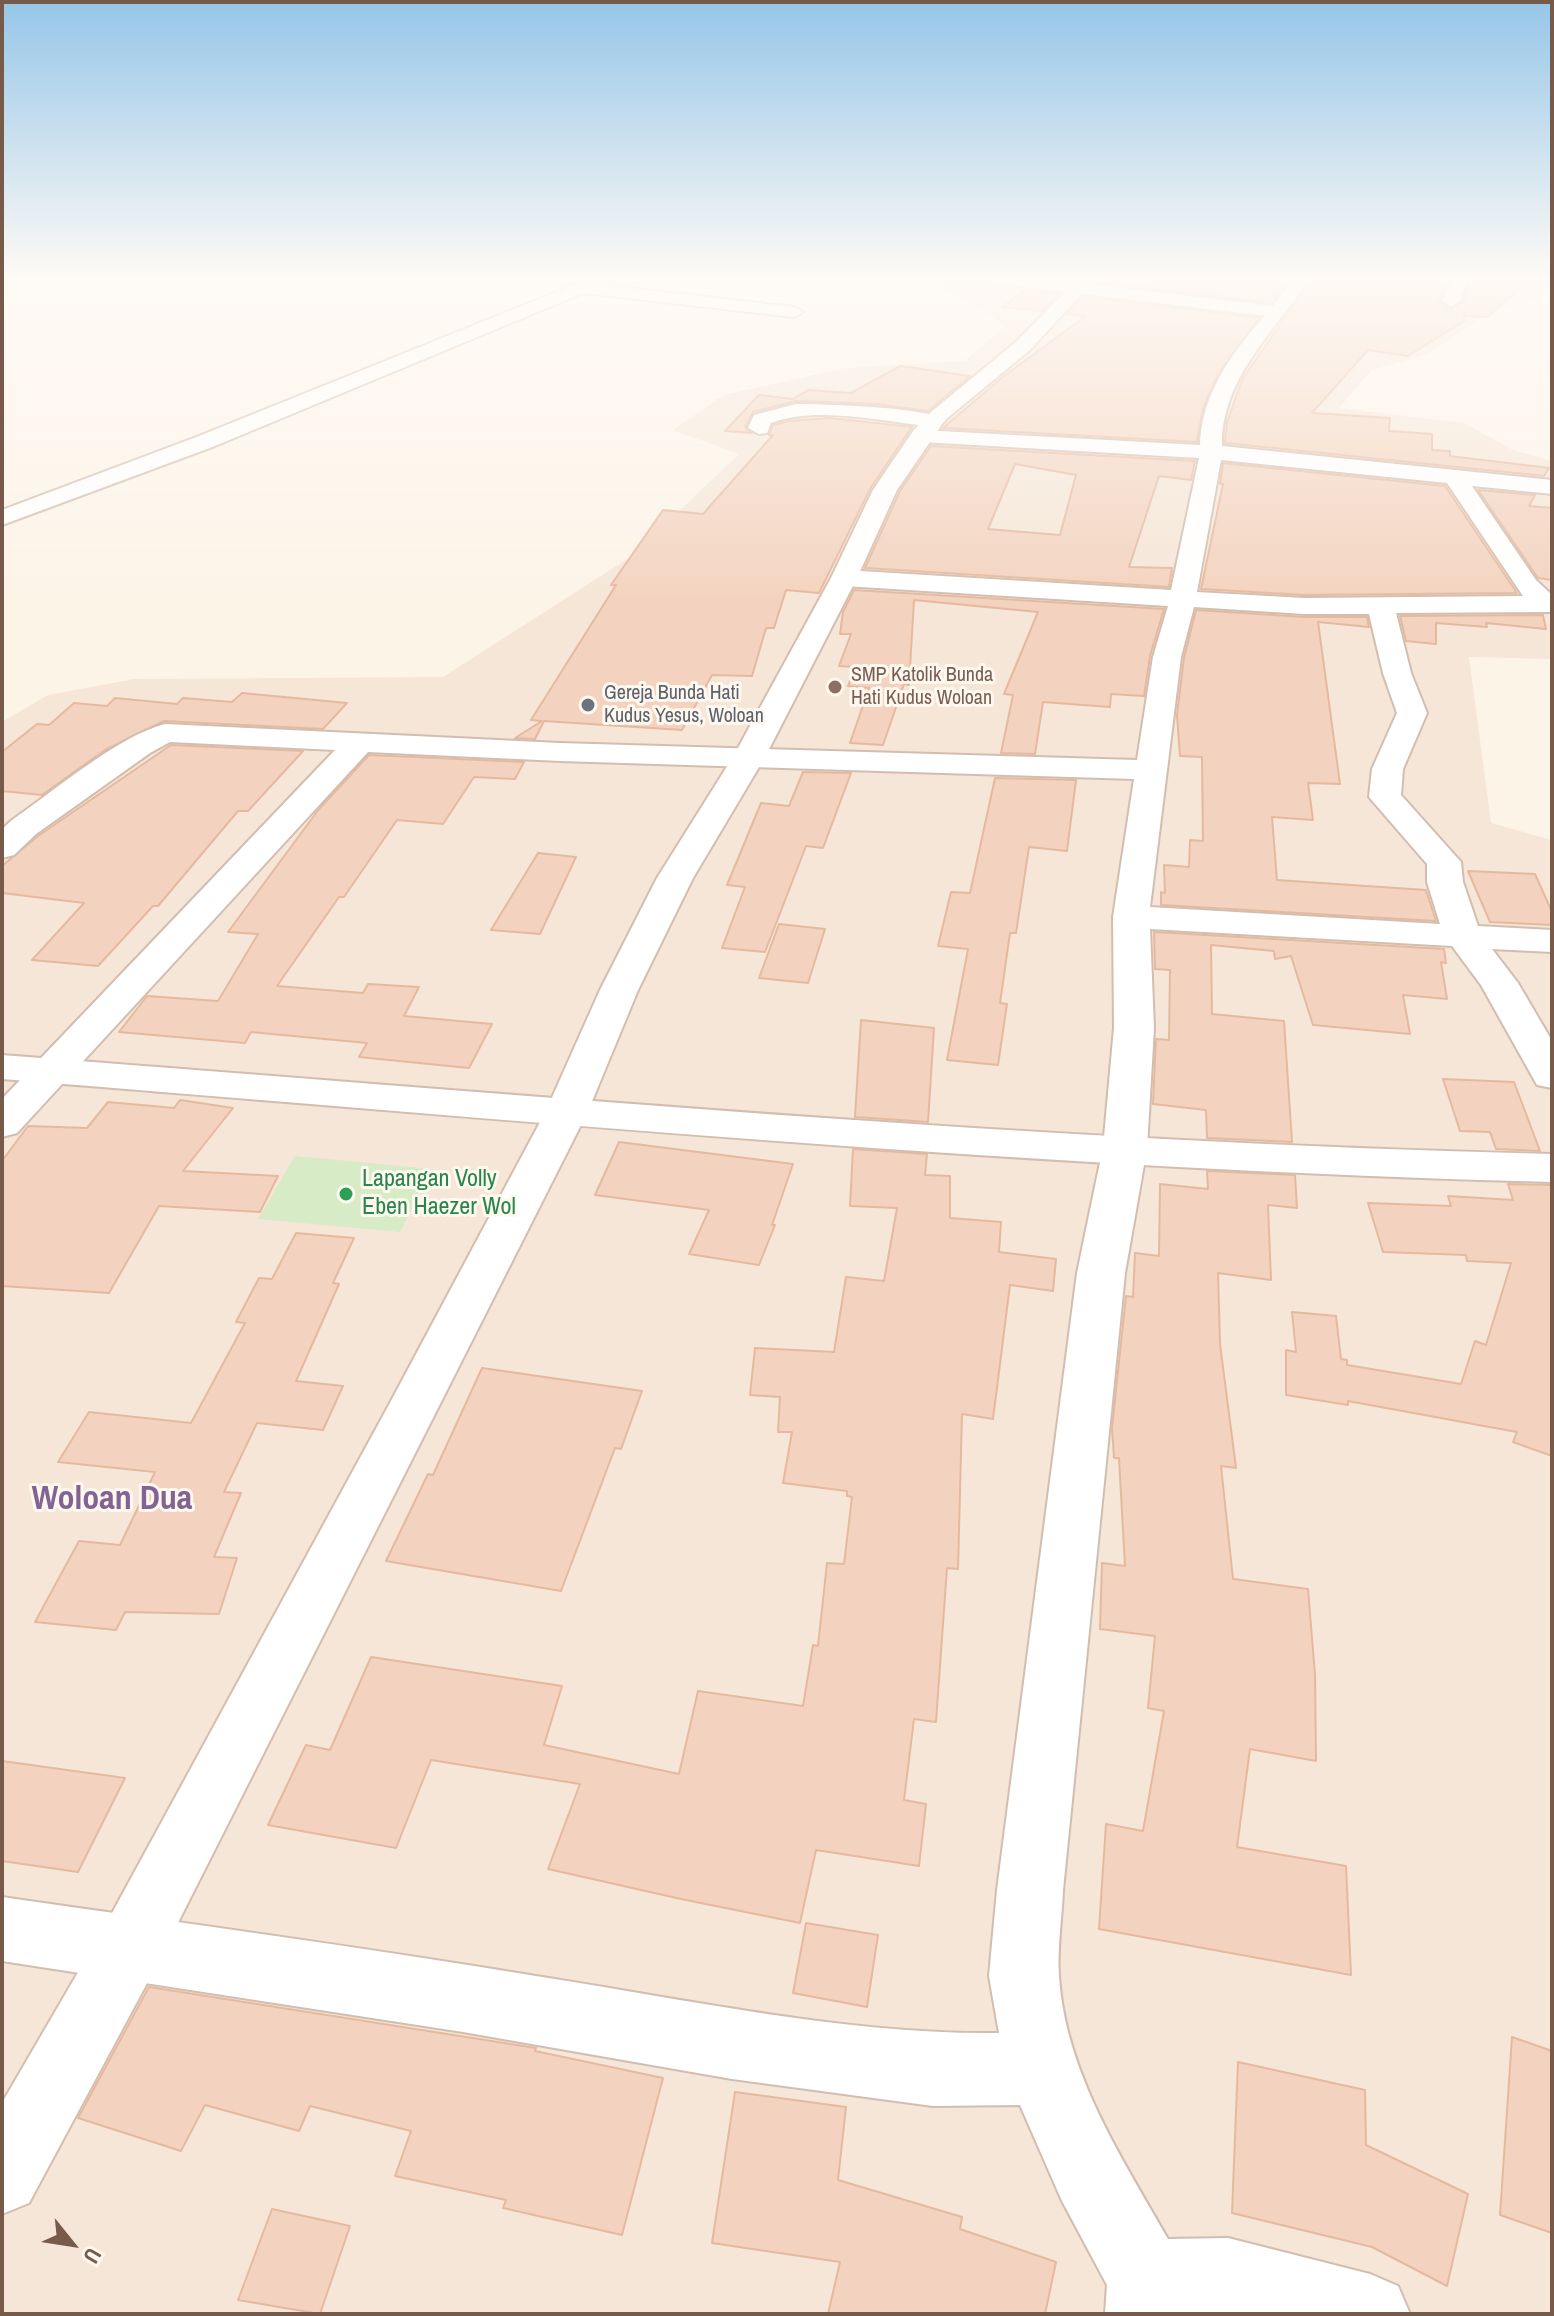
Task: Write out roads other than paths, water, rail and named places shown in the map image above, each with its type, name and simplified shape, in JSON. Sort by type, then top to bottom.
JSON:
[{"type":"street","points":[[2,518],[342,386]]},
{"type":"street","points":[[2,2176],[129,1949],[567,1111],[619,990],[675,878],[749,757],[844,578],[885,490],[927,429],[977,386]]},
{"type":"street","points":[[1224,386],[1211,424],[1211,452],[1183,599],[1167,657],[1149,770],[1131,917],[1134,1028],[1125,1148],[1101,1273],[1030,1890],[1024,1976],[1041,2069],[1146,2297],[1228,2277],[1370,2314]]},
{"type":"street","points":[[759,428],[761,419],[784,411],[811,410],[927,429],[1211,452],[1552,487]]},
{"type":"street","points":[[1454,476],[1527,585],[1549,603]]},
{"type":"street","points":[[844,578],[1304,606],[1549,603]]},
{"type":"street","points":[[1381,606],[1397,673],[1412,713],[1412,720],[1397,743],[1383,786],[1385,797],[1444,862],[1445,882],[1463,936],[1499,983],[1552,1076]]},
{"type":"street","points":[[2,848],[24,827],[139,746],[165,733],[1149,770]]},
{"type":"street","points":[[2,1124],[360,742]]},
{"type":"street","points":[[1131,917],[1552,941]]},
{"type":"street","points":[[2,1067],[567,1111],[1352,1163],[1552,1168]]},
{"type":"street","points":[[2,1929],[463,1998],[732,2043],[902,2066],[933,2070],[1041,2069]]},
{"type":"place","name":"SMP Katolik Bunda Hati Kudus Woloan","points":[[835,687]]},
{"type":"place","name":"Gereja Bunda Hati Kudus Yesus, Woloan","points":[[588,705]]},
{"type":"place","name":"Lapangan Volly Eben Haezer Wol","points":[[346,1194]]},
{"type":"district","name":"Woloan Dua","points":[[112,1500]]}]
